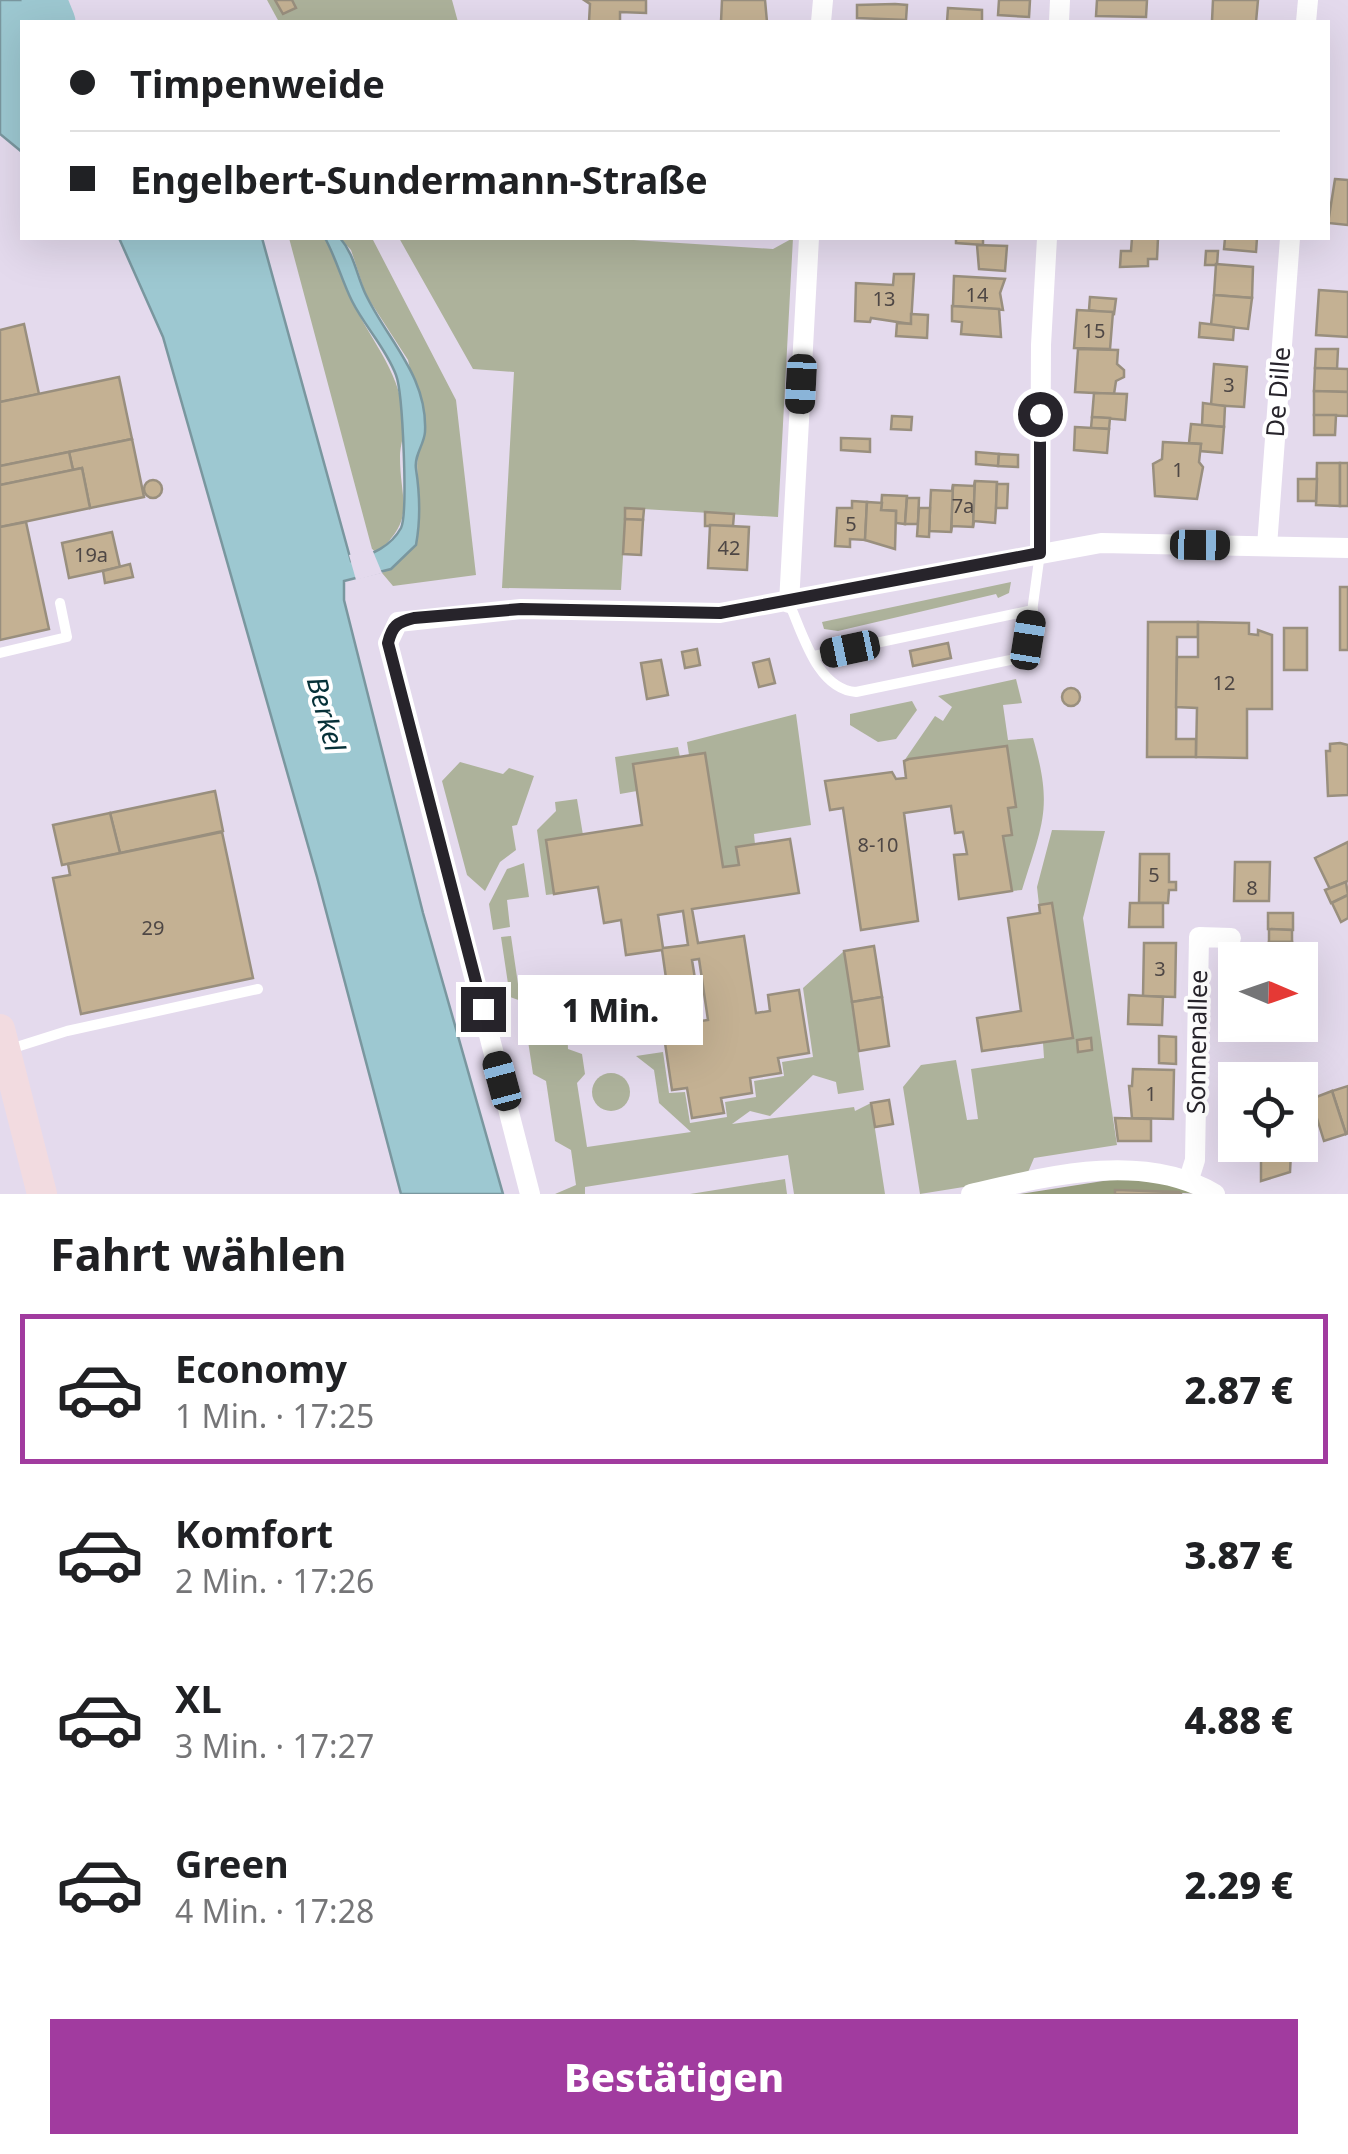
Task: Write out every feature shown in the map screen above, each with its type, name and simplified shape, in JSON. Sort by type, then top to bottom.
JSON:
[{"type":"main road","points":[[3,1040],[42,1194]]},
{"type":"street","points":[[789,603],[810,240]]},
{"type":"street","points":[[1040,553],[1041,345],[1047,240]]},
{"type":"street","name":"De Dille","points":[[1267,546],[1290,240]]},
{"type":"street","points":[[530,1194],[388,643],[398,622],[521,609],[720,613],[1101,543],[1348,548]]},
{"type":"street","name":"Sonnenallee","points":[[1189,1179],[1194,1160],[1198,937],[1231,938]]},
{"type":"street","points":[[971,1194],[1093,1172],[1166,1172],[1189,1179],[1215,1194]]},
{"type":"lane","points":[[789,603],[832,684],[856,692],[1020,658],[1033,610],[1040,553]]},
{"type":"lane","points":[[0,652],[67,637],[60,604]]},
{"type":"lane","points":[[814,656],[1033,610]]},
{"type":"lane","points":[[3,1040],[67,1032],[258,989]]},
{"type":"shaded area","points":[[267,0],[452,0],[457,20],[278,20]]},
{"type":"shaded area","points":[[290,240],[326,240],[398,391],[404,426],[400,456],[404,509],[389,540],[377,553],[372,549]]},
{"type":"shaded area","points":[[342,240],[373,240],[456,400],[476,575],[393,586],[382,573],[401,555],[418,517],[417,464],[425,435],[408,360],[366,295],[351,250]]},
{"type":"shaded area","points":[[400,240],[634,240],[773,249],[793,240],[778,517],[626,508],[621,590],[502,588],[514,372],[473,369]]},
{"type":"shaded area","points":[[1011,582],[1009,593],[998,598],[996,594],[838,631],[824,629],[822,622]]},
{"type":"shaded area","points":[[1016,679],[1022,703],[1003,705],[1008,740],[1033,738],[1044,799],[1040,830],[1022,890],[1012,891],[1003,836],[1012,835],[1008,808],[1016,807],[1007,746],[904,761],[935,716],[943,721],[952,707],[938,696]]},
{"type":"shaded area","points":[[912,701],[917,710],[896,739],[878,742],[850,725],[850,714]]},
{"type":"shaded area","points":[[796,714],[811,825],[754,834],[755,844],[736,847],[739,865],[723,867],[705,753],[689,755],[687,742]]},
{"type":"shaded area","points":[[678,747],[680,757],[634,764],[637,791],[620,794],[615,757]]},
{"type":"shaded area","points":[[460,762],[503,774],[509,768],[534,776],[517,825],[512,826],[516,850],[500,862],[485,891],[467,875],[442,781]]},
{"type":"shaded area","points":[[577,799],[583,835],[546,841],[554,894],[546,895],[537,830],[556,811],[555,802]]},
{"type":"shaded area","points":[[1052,830],[1105,831],[1083,918],[1117,1145],[1034,1158],[1026,1177],[920,1194],[903,1087],[921,1065],[956,1060],[967,1120],[978,1119],[971,1069],[1044,1058],[1043,1043],[1073,1038],[1052,904],[1039,905],[1037,887]]},
{"type":"shaded area","points":[[524,863],[529,897],[507,900],[510,927],[493,930],[489,904],[507,869]]},
{"type":"shaded area","points":[[511,936],[518,984],[527,987],[524,1002],[510,997],[501,937]]},
{"type":"shaded area","points":[[844,951],[864,1090],[838,1094],[836,1082],[813,1075],[770,1116],[750,1111],[732,1124],[854,1107],[855,1111],[871,1103],[885,1194],[794,1194],[788,1155],[585,1187],[585,1194],[555,1194],[576,1185],[571,1150],[555,1141],[546,1081],[533,1074],[525,1021],[543,1008],[540,989],[552,980],[565,985],[568,1049],[582,1054],[585,1074],[577,1083],[587,1147],[691,1132],[659,1103],[654,1070],[636,1056],[663,1052],[669,1093],[685,1092],[690,1123],[727,1117],[725,1102],[756,1097],[754,1081],[784,1076],[782,1062],[813,1057],[803,988]]},
{"type":"shaded area","points":[[611,1073],[624,1079],[630,1092],[624,1105],[611,1111],[598,1105],[592,1092],[598,1079]]},
{"type":"shaded area","points":[[1135,1176],[1204,1194],[1115,1190],[1115,1194],[1020,1194]]},
{"type":"shaded area","points":[[785,1179],[787,1194],[690,1194]]},
{"type":"water","points":[[0,0],[42,0],[58,20],[20,20],[20,150],[0,134]]},
{"type":"water","name":"Berkel","points":[[120,240],[263,240],[351,561],[386,545],[401,528],[401,405],[392,365],[352,301],[326,240],[342,240],[345,244],[365,293],[420,393],[425,432],[416,464],[416,545],[391,569],[344,581],[344,600],[423,913],[503,1194],[401,1194],[317,877],[163,337]]},
{"type":"pier","points":[[372,549],[382,573],[356,580],[349,555]]},
{"type":"building","points":[[275,0],[292,0],[296,8],[283,14]]},
{"type":"building","points":[[584,0],[646,0],[646,13],[620,12],[620,20],[589,20],[590,4]]},
{"type":"building","points":[[722,0],[765,0],[767,20],[721,20]]},
{"type":"building","points":[[999,0],[1030,0],[1029,17],[998,15]]},
{"type":"building","points":[[1097,0],[1147,0],[1146,17],[1096,16]]},
{"type":"building","points":[[1213,0],[1258,0],[1256,20],[1212,20]]},
{"type":"building","points":[[857,5],[907,5],[906,20],[857,18]]},
{"type":"building","points":[[948,8],[982,10],[982,20],[947,20]]},
{"type":"building","points":[[1335,179],[1348,180],[1348,225],[1330,223]]},
{"type":"building","points":[[956,240],[983,240],[983,245]]},
{"type":"building","points":[[1132,240],[1158,240],[1157,259],[1148,259],[1148,266],[1120,267],[1121,251],[1131,251]]},
{"type":"building","points":[[1225,240],[1257,240],[1256,252],[1224,249]]},
{"type":"building","points":[[977,245],[1007,246],[1005,271],[979,269]]},
{"type":"building","points":[[1206,251],[1218,251],[1217,265],[1205,265]]},
{"type":"building","points":[[1216,264],[1253,267],[1252,298],[1214,295]]},
{"type":"building","points":[[894,274],[914,274],[911,324],[871,318],[870,322],[855,321],[856,283],[893,285]]},
{"type":"building","points":[[954,276],[1005,279],[1000,293],[1003,310],[953,306]]},
{"type":"building","points":[[1319,290],[1348,292],[1348,337],[1316,335]]},
{"type":"building","points":[[1214,295],[1252,298],[1248,329],[1211,325]]},
{"type":"building","points":[[1090,297],[1116,299],[1114,314],[1089,310]]},
{"type":"building","points":[[952,306],[999,309],[1001,337],[961,334],[962,322],[952,321]]},
{"type":"building","points":[[1077,310],[1113,312],[1110,349],[1074,348]]},
{"type":"building","points":[[911,314],[928,315],[927,338],[896,336],[897,323],[911,324]]},
{"type":"building","points":[[1200,323],[1234,327],[1233,340],[1199,337]]},
{"type":"building","points":[[24,324],[39,394],[0,402],[0,330]]},
{"type":"building","points":[[1078,349],[1118,350],[1117,364],[1124,370],[1124,377],[1116,381],[1114,394],[1075,392]]},
{"type":"building","points":[[1316,349],[1338,349],[1337,369],[1315,368]]},
{"type":"building","points":[[1214,364],[1247,367],[1244,407],[1211,405]]},
{"type":"building","points":[[1315,368],[1348,369],[1348,392],[1314,391]]},
{"type":"building","points":[[119,377],[132,439],[0,466],[0,402]]},
{"type":"building","points":[[1314,391],[1348,392],[1348,416],[1314,415]]},
{"type":"building","points":[[1094,393],[1127,394],[1125,420],[1092,417]]},
{"type":"building","points":[[1203,403],[1225,406],[1224,427],[1202,425]]},
{"type":"building","points":[[1314,415],[1336,415],[1335,435],[1314,435]]},
{"type":"building","points":[[892,416],[912,417],[911,430],[891,429]]},
{"type":"building","points":[[1092,417],[1110,418],[1109,429],[1091,428]]},
{"type":"building","points":[[1191,424],[1224,427],[1222,453],[1200,451],[1201,444],[1189,443]]},
{"type":"building","points":[[1075,427],[1109,429],[1107,453],[1074,450]]},
{"type":"building","points":[[841,438],[870,439],[870,452],[841,450]]},
{"type":"building","points":[[132,439],[144,497],[90,508],[82,468],[73,470],[69,452]]},
{"type":"building","points":[[1163,442],[1201,444],[1199,462],[1203,467],[1197,499],[1155,496],[1153,464],[1162,459]]},
{"type":"building","points":[[69,452],[73,470],[0,485],[0,466]]},
{"type":"building","points":[[976,452],[999,454],[998,466],[976,464]]},
{"type":"building","points":[[999,454],[1018,455],[1018,467],[998,466]]},
{"type":"building","points":[[1317,463],[1340,463],[1340,506],[1316,505]]},
{"type":"building","points":[[1340,463],[1348,463],[1348,506],[1340,506]]},
{"type":"building","points":[[82,468],[90,508],[0,527],[0,485]]},
{"type":"building","points":[[1298,479],[1317,479],[1316,501],[1298,501]]},
{"type":"building","points":[[153,480],[162,489],[153,498],[144,489]]},
{"type":"building","points":[[975,481],[973,527],[952,526],[951,532],[953,485],[974,486]]},
{"type":"building","points":[[975,481],[997,482],[995,523],[974,521],[973,527]]},
{"type":"building","points":[[997,484],[1008,484],[1007,508],[996,508]]},
{"type":"building","points":[[953,485],[951,532],[929,531],[931,490],[952,491]]},
{"type":"building","points":[[882,495],[907,496],[905,524],[896,523],[896,511],[881,510]]},
{"type":"building","points":[[907,498],[919,498],[918,524],[905,524]]},
{"type":"building","points":[[852,501],[867,502],[865,540],[850,539],[850,547],[835,546],[837,508],[852,508]]},
{"type":"building","points":[[867,502],[882,503],[881,510],[896,511],[895,549],[865,540]]},
{"type":"building","points":[[625,508],[644,509],[643,520],[625,519]]},
{"type":"building","points":[[919,508],[930,508],[929,537],[917,536]]},
{"type":"building","points":[[705,512],[734,514],[733,526],[705,526]]},
{"type":"building","points":[[625,519],[643,520],[641,555],[623,554]]},
{"type":"building","points":[[26,522],[49,629],[0,640],[0,527]]},
{"type":"building","points":[[710,525],[749,527],[747,570],[708,568]]},
{"type":"building","points":[[112,532],[120,567],[69,578],[62,543]]},
{"type":"building","points":[[130,564],[133,577],[105,583],[103,571]]},
{"type":"building","points":[[1340,587],[1348,587],[1348,650],[1340,650]]},
{"type":"building","points":[[1148,622],[1198,622],[1198,637],[1177,637],[1176,739],[1196,739],[1196,757],[1147,757]]},
{"type":"building","points":[[1198,622],[1249,623],[1249,634],[1258,635],[1258,630],[1272,635],[1272,709],[1247,709],[1247,758],[1196,757],[1197,708],[1176,707],[1177,657],[1198,657]]},
{"type":"building","points":[[1284,628],[1307,628],[1307,670],[1284,670]]},
{"type":"building","points":[[948,643],[951,658],[913,666],[910,651]]},
{"type":"building","points":[[697,649],[700,665],[685,668],[682,652]]},
{"type":"building","points":[[769,659],[775,683],[759,687],[753,663]]},
{"type":"building","points":[[661,660],[668,695],[647,699],[641,663]]},
{"type":"building","points":[[1071,688],[1080,697],[1071,706],[1062,697]]},
{"type":"building","points":[[1330,744],[1348,745],[1348,795],[1328,796],[1326,751],[1330,751]]},
{"type":"building","points":[[1007,746],[1016,807],[1008,808],[1012,835],[1003,836],[1012,891],[959,899],[954,855],[967,854],[963,832],[955,833],[951,806],[904,813],[918,921],[861,930],[843,808],[830,810],[825,781],[892,772],[896,779],[906,778],[904,761],[909,759]]},
{"type":"building","points":[[705,753],[723,867],[739,865],[736,847],[790,839],[799,893],[692,909],[698,943],[744,936],[756,1013],[770,1011],[768,995],[799,990],[809,1053],[778,1058],[781,1073],[750,1078],[752,1093],[721,1098],[724,1113],[692,1118],[687,1088],[672,1090],[665,1043],[675,1041],[673,1025],[708,1020],[699,959],[692,960],[701,1016],[672,1020],[662,950],[626,955],[621,920],[604,923],[598,887],[554,894],[546,840],[642,825],[633,764]],"holes":[[[683,911],[688,945],[663,948],[658,915]]]},
{"type":"building","points":[[215,791],[223,831],[120,853],[110,813]]},
{"type":"building","points":[[110,813],[120,853],[62,865],[53,825]]},
{"type":"building","points":[[222,832],[253,978],[81,1014],[53,878],[70,875],[68,864]]},
{"type":"building","points":[[1348,842],[1348,881],[1330,889],[1315,858]]},
{"type":"building","points":[[1140,854],[1169,854],[1169,882],[1176,882],[1176,890],[1169,890],[1168,903],[1139,903]]},
{"type":"building","points":[[1235,862],[1270,862],[1269,901],[1234,901]]},
{"type":"building","points":[[1346,882],[1348,895],[1331,903],[1325,890]]},
{"type":"building","points":[[1348,895],[1348,918],[1341,922],[1332,903]]},
{"type":"building","points":[[1052,903],[1073,1038],[982,1051],[977,1018],[1021,1011],[1008,918],[1040,913],[1039,905]]},
{"type":"building","points":[[1130,903],[1163,903],[1163,927],[1129,927]]},
{"type":"building","points":[[1268,913],[1293,913],[1293,930],[1268,929]]},
{"type":"building","points":[[1269,929],[1292,930],[1292,942],[1269,942]]},
{"type":"building","points":[[1144,943],[1176,943],[1175,997],[1143,996]]},
{"type":"building","points":[[874,946],[882,997],[852,1002],[844,951]]},
{"type":"building","points":[[1129,995],[1163,997],[1162,1025],[1128,1024]]},
{"type":"building","points":[[882,997],[889,1046],[859,1051],[852,1002]]},
{"type":"building","points":[[1159,1036],[1176,1037],[1176,1064],[1159,1063]]},
{"type":"building","points":[[1091,1038],[1092,1050],[1078,1052],[1077,1040]]},
{"type":"building","points":[[1133,1069],[1174,1070],[1173,1119],[1132,1118],[1129,1086]]},
{"type":"building","points":[[1348,1086],[1348,1133],[1346,1134],[1332,1091]]},
{"type":"building","points":[[1332,1091],[1346,1134],[1324,1141],[1318,1122],[1318,1096]]},
{"type":"building","points":[[889,1100],[893,1124],[875,1127],[871,1103]]},
{"type":"building","points":[[1115,1118],[1151,1119],[1151,1141],[1118,1141]]},
{"type":"building","points":[[1261,1162],[1290,1162],[1290,1172],[1261,1181]]},
{"type":"building","points":[[1115,1190],[1179,1192],[1181,1194],[1115,1194]]},
{"type":"waterway","points":[[44,0],[52,20]]},
{"type":"route","points":[[483,1009],[388,643],[398,622],[521,609],[720,613],[1040,553],[1040,414]]}]
